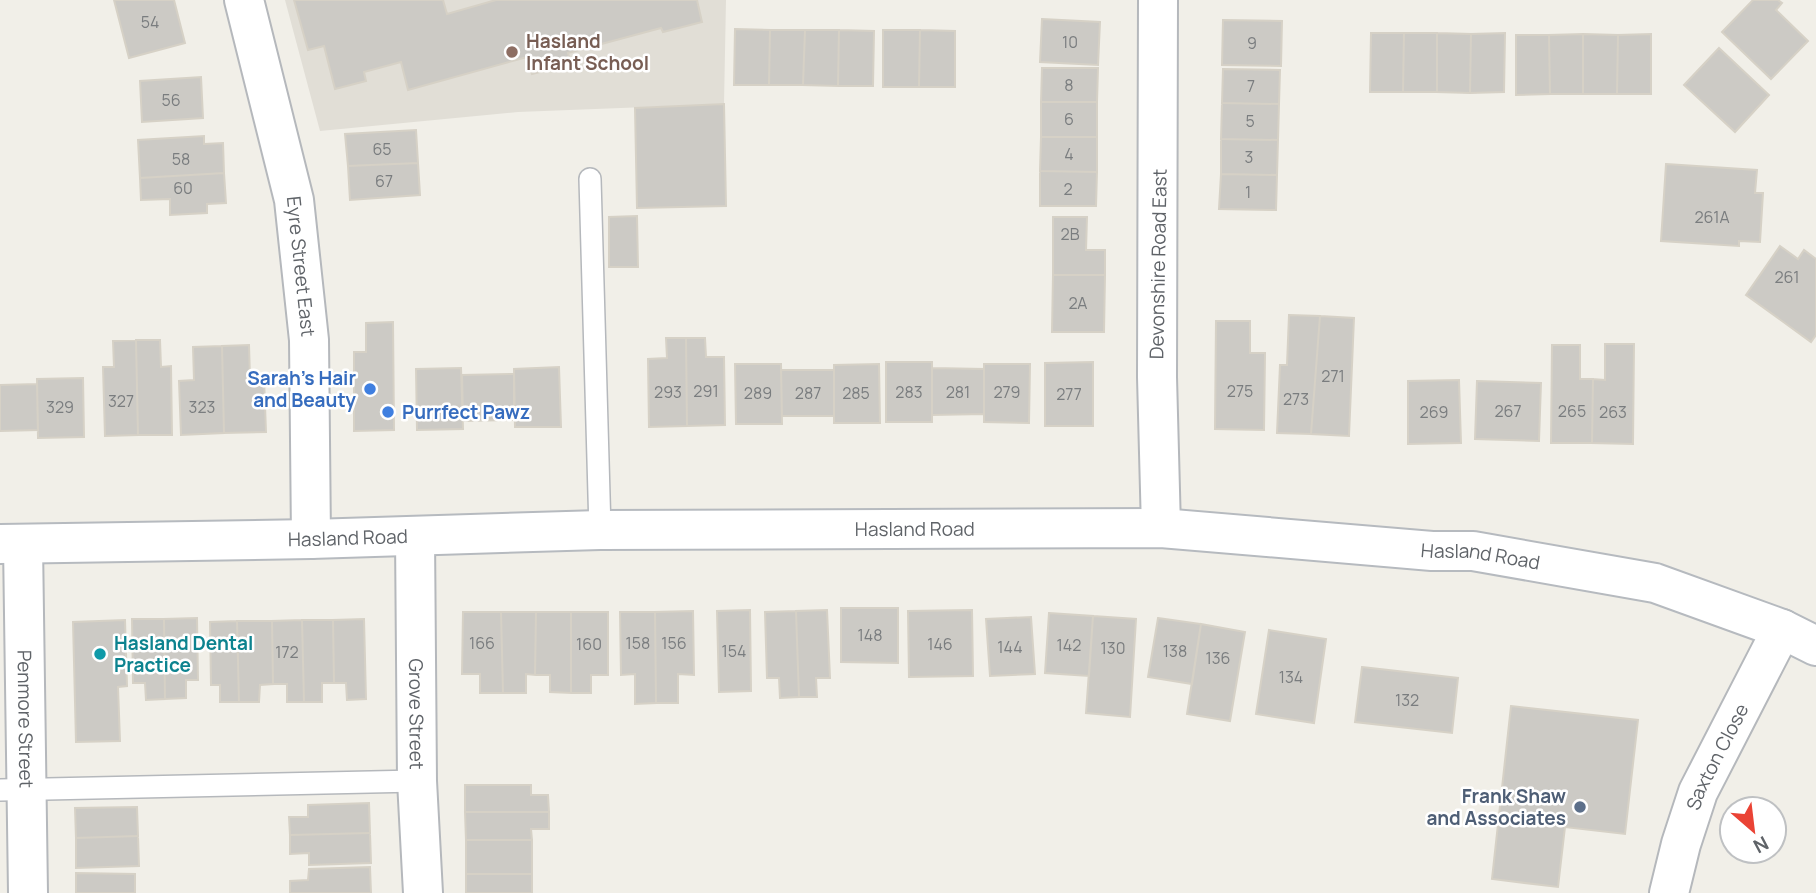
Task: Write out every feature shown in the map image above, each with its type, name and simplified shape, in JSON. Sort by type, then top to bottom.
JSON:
[{"type":"street","name":"Eyre Street East","points":[[244,0],[294,200],[309,340],[311,540]]},
{"type":"street","name":"Devonshire Road East","points":[[1158,0],[1157,377],[1161,528]]},
{"type":"street","name":"Hasland Road","points":[[11,544],[311,540],[600,530],[1161,528],[1432,551],[1473,551],[1655,583],[1782,629],[1816,646]]},
{"type":"street","name":"Grove Street","points":[[415,536],[417,780],[423,893]]},
{"type":"street","name":"Penmore Street","points":[[11,544],[12,790],[28,893]]},
{"type":"street","name":"Saxton Close","points":[[1669,893],[1698,792],[1782,629]]},
{"type":"lane","points":[[590,178],[600,530]]},
{"type":"lane","points":[[12,790],[417,780]]},
{"type":"shaded area","name":"Hasland Infant School","points":[[285,0],[726,0],[724,104],[518,112],[320,131]]},
{"type":"building","points":[[114,0],[174,0],[185,43],[129,58]]},
{"type":"building","points":[[294,0],[443,0],[447,14],[496,0],[697,0],[702,22],[663,32],[661,28],[568,53],[571,64],[532,74],[527,57],[408,90],[401,62],[364,72],[366,81],[335,89],[324,46],[308,50]]},
{"type":"building","points":[[1753,0],[1778,0],[1782,3],[1776,10],[1808,41],[1771,79],[1722,32]]},
{"type":"building","points":[[1042,19],[1100,22],[1098,65],[1040,62]]},
{"type":"building","points":[[1223,20],[1282,21],[1281,66],[1222,65]]},
{"type":"building","points":[[735,29],[770,30],[769,85],[734,85]]},
{"type":"building","points":[[770,30],[805,30],[803,85],[769,85]]},
{"type":"building","points":[[805,30],[839,30],[838,86],[803,85]]},
{"type":"building","points":[[839,30],[874,31],[873,86],[838,86]]},
{"type":"building","points":[[883,30],[920,30],[919,87],[883,87]]},
{"type":"building","points":[[920,30],[955,31],[955,87],[919,87]]},
{"type":"building","points":[[1371,33],[1404,33],[1403,92],[1370,92]]},
{"type":"building","points":[[1404,33],[1437,33],[1437,92],[1403,92]]},
{"type":"building","points":[[1437,33],[1471,34],[1470,93],[1437,92]]},
{"type":"building","points":[[1505,33],[1504,92],[1470,93],[1471,34]]},
{"type":"building","points":[[1583,34],[1583,94],[1550,94],[1549,35]]},
{"type":"building","points":[[1583,34],[1618,35],[1617,94],[1583,94]]},
{"type":"building","points":[[1651,34],[1651,94],[1617,94],[1618,35]]},
{"type":"building","points":[[1516,35],[1549,35],[1550,94],[1516,95]]},
{"type":"building","points":[[1719,48],[1769,95],[1735,132],[1684,85]]},
{"type":"building","points":[[1042,68],[1098,68],[1097,102],[1041,102]]},
{"type":"building","points":[[1223,69],[1280,70],[1279,104],[1222,103]]},
{"type":"building","points":[[201,77],[203,118],[142,122],[140,81]]},
{"type":"building","points":[[1041,102],[1097,102],[1097,137],[1041,137]]},
{"type":"building","points":[[1222,103],[1279,104],[1278,140],[1221,139]]},
{"type":"building","points":[[724,104],[726,206],[637,208],[635,108]]},
{"type":"building","points":[[416,130],[418,163],[348,166],[345,134]]},
{"type":"building","points":[[204,136],[204,144],[223,143],[224,173],[140,178],[138,140]]},
{"type":"building","points":[[1041,137],[1097,137],[1097,172],[1040,171]]},
{"type":"building","points":[[1221,139],[1278,140],[1277,175],[1221,174]]},
{"type":"building","points":[[418,163],[420,195],[350,200],[348,166]]},
{"type":"building","points":[[1666,164],[1757,170],[1755,193],[1763,193],[1760,242],[1739,241],[1739,246],[1661,241]]},
{"type":"building","points":[[1040,171],[1097,172],[1096,206],[1040,206]]},
{"type":"building","points":[[224,173],[226,203],[207,204],[207,213],[170,215],[170,199],[141,200],[140,178]]},
{"type":"building","points":[[1221,174],[1277,175],[1276,210],[1219,209]]},
{"type":"building","points":[[637,216],[638,267],[609,267],[609,217]]},
{"type":"building","points":[[1053,217],[1087,217],[1086,250],[1105,250],[1105,275],[1053,275]]},
{"type":"building","points":[[1780,246],[1798,259],[1804,250],[1816,259],[1816,335],[1811,342],[1746,295]]},
{"type":"building","points":[[1053,275],[1105,275],[1104,332],[1052,332]]},
{"type":"building","points":[[1289,315],[1320,316],[1311,434],[1277,433],[1280,365],[1287,365]]},
{"type":"building","points":[[1320,316],[1354,318],[1349,436],[1311,434]]},
{"type":"building","points":[[1216,321],[1250,321],[1250,353],[1265,353],[1264,430],[1215,429]]},
{"type":"building","points":[[393,322],[394,430],[354,431],[354,352],[366,352],[366,323]]},
{"type":"building","points":[[666,338],[686,338],[687,426],[649,427],[648,359],[667,358]]},
{"type":"building","points":[[686,338],[705,338],[706,357],[724,357],[725,425],[687,426]]},
{"type":"building","points":[[136,340],[160,340],[161,367],[171,366],[172,435],[138,435]]},
{"type":"building","points":[[136,340],[138,435],[105,436],[103,367],[114,367],[113,341]]},
{"type":"building","points":[[1605,344],[1634,344],[1633,444],[1592,443],[1593,379],[1605,380]]},
{"type":"building","points":[[249,345],[250,378],[264,378],[266,432],[224,433],[222,346]]},
{"type":"building","points":[[1552,345],[1580,345],[1580,379],[1593,379],[1592,443],[1551,443]]},
{"type":"building","points":[[222,346],[224,433],[181,435],[179,381],[194,380],[193,347]]},
{"type":"building","points":[[886,362],[932,362],[932,422],[886,422]]},
{"type":"building","points":[[1093,362],[1093,426],[1045,426],[1045,363]]},
{"type":"building","points":[[735,364],[781,364],[782,424],[736,424]]},
{"type":"building","points":[[879,364],[880,423],[834,423],[834,365]]},
{"type":"building","points":[[984,364],[1030,364],[1029,423],[984,422]]},
{"type":"building","points":[[559,367],[561,427],[515,427],[514,369]]},
{"type":"building","points":[[461,368],[463,429],[417,430],[416,369]]},
{"type":"building","points":[[932,368],[984,369],[984,414],[932,415]]},
{"type":"building","points":[[781,370],[834,370],[834,416],[782,416]]},
{"type":"building","points":[[514,374],[514,420],[463,421],[462,375]]},
{"type":"building","points":[[83,378],[84,437],[38,438],[37,379]]},
{"type":"building","points":[[1459,380],[1461,443],[1408,444],[1408,381]]},
{"type":"building","points":[[1477,381],[1541,383],[1539,441],[1475,439]]},
{"type":"building","points":[[37,384],[38,430],[0,431],[0,385]]},
{"type":"building","points":[[841,608],[898,608],[898,663],[841,662]]},
{"type":"building","points":[[750,610],[751,691],[719,692],[717,611]]},
{"type":"building","points":[[827,610],[830,678],[816,678],[817,697],[799,697],[796,611]]},
{"type":"building","points":[[972,610],[973,676],[909,677],[908,611]]},
{"type":"building","points":[[693,611],[694,675],[678,674],[678,703],[656,703],[655,612]]},
{"type":"building","points":[[796,611],[799,697],[780,698],[779,678],[767,678],[765,612]]},
{"type":"building","points":[[463,612],[501,612],[503,693],[480,693],[480,674],[462,674]]},
{"type":"building","points":[[501,612],[536,612],[535,675],[526,674],[526,693],[503,693]]},
{"type":"building","points":[[536,612],[571,612],[571,693],[550,692],[550,675],[535,675]]},
{"type":"building","points":[[571,612],[608,612],[608,675],[591,675],[591,693],[571,693]]},
{"type":"building","points":[[620,612],[655,612],[656,703],[635,704],[635,674],[621,675]]},
{"type":"building","points":[[1049,613],[1093,616],[1089,676],[1045,673]]},
{"type":"building","points":[[1093,616],[1136,619],[1130,717],[1086,713]]},
{"type":"building","points":[[1031,617],[1035,674],[990,676],[986,619]]},
{"type":"building","points":[[197,618],[198,680],[186,680],[186,698],[165,699],[164,619]]},
{"type":"building","points":[[1158,618],[1201,624],[1192,684],[1148,677]]},
{"type":"building","points":[[132,619],[164,619],[165,699],[146,700],[145,683],[133,683]]},
{"type":"building","points":[[364,619],[366,699],[347,700],[346,683],[334,683],[333,620]]},
{"type":"building","name":"Hasland Dental Practice","points":[[125,620],[127,686],[118,687],[120,741],[76,742],[73,622]]},
{"type":"building","points":[[302,620],[304,702],[287,702],[287,684],[273,684],[272,621]]},
{"type":"building","points":[[302,620],[333,620],[334,683],[322,683],[322,702],[304,702]]},
{"type":"building","points":[[237,621],[239,702],[220,702],[220,685],[211,685],[210,622]]},
{"type":"building","points":[[237,621],[272,621],[273,684],[260,685],[259,702],[239,702]]},
{"type":"building","points":[[1201,624],[1245,632],[1230,721],[1187,714]]},
{"type":"building","points":[[1269,630],[1326,639],[1314,723],[1256,714]]},
{"type":"building","points":[[1362,667],[1458,678],[1452,733],[1355,722]]},
{"type":"building","points":[[1511,706],[1638,720],[1625,834],[1565,827],[1558,887],[1492,879]]},
{"type":"building","points":[[465,785],[531,785],[531,795],[548,795],[549,812],[465,812]]},
{"type":"building","points":[[369,803],[370,833],[290,835],[289,817],[308,817],[308,805]]},
{"type":"building","points":[[137,807],[138,836],[76,838],[75,808]]},
{"type":"building","points":[[465,812],[549,812],[549,829],[531,829],[532,840],[466,840]]},
{"type":"building","points":[[370,833],[371,863],[309,865],[309,853],[290,854],[290,835]]},
{"type":"building","points":[[138,836],[139,866],[76,868],[76,838]]},
{"type":"building","points":[[466,840],[532,840],[532,874],[466,874]]},
{"type":"building","points":[[370,867],[371,893],[290,893],[290,881],[308,880],[309,869]]},
{"type":"building","points":[[76,873],[135,874],[135,893],[76,893]]},
{"type":"building","points":[[466,874],[532,874],[532,893],[466,893]]},
{"type":"place","name":"Hasland Infant School","points":[[512,52]]},
{"type":"place","name":"Sarah’s Hair and Beauty","points":[[370,389]]},
{"type":"place","name":"Purrfect Pawz","points":[[388,412]]},
{"type":"place","name":"Hasland Dental Practice","points":[[100,654]]},
{"type":"place","name":"Frank Shaw and Associates","points":[[1580,807]]}]
